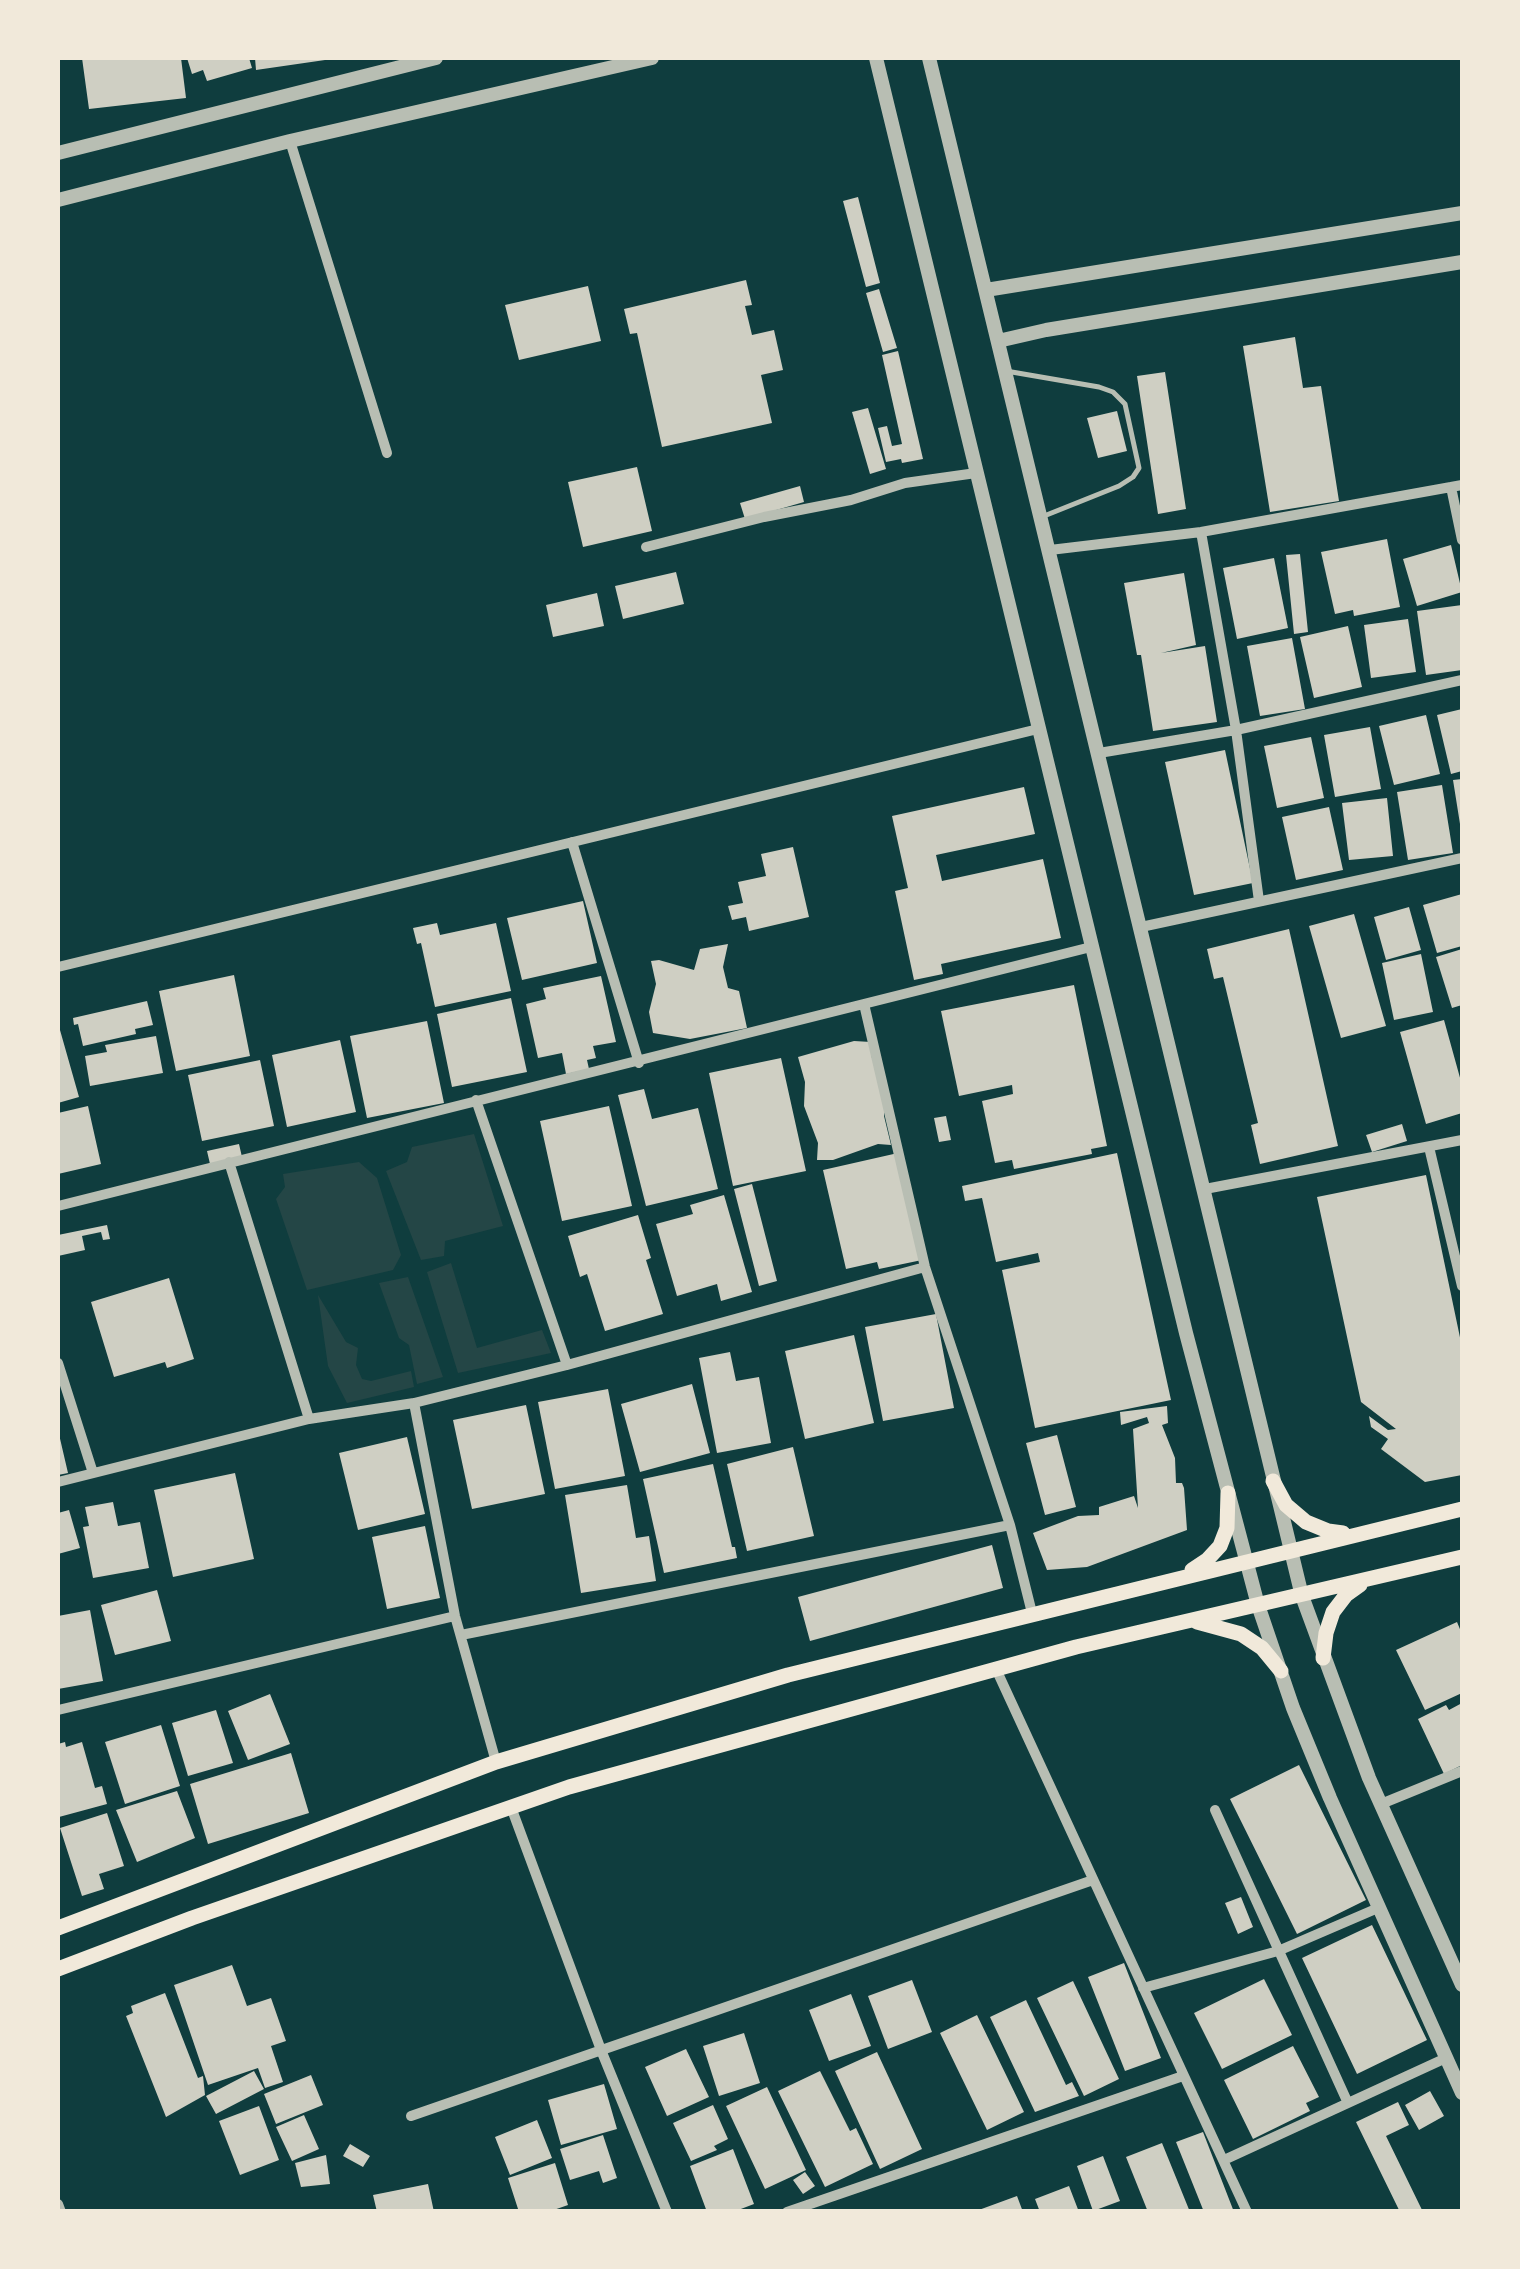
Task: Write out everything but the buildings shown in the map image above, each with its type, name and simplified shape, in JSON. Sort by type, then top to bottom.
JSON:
[{"type":"main road","points":[[1273,1481],[1286,1505],[1306,1522],[1328,1531],[1357,1534]]},
{"type":"main road","points":[[1179,1578],[1208,1560],[1220,1546],[1227,1528],[1228,1494]]},
{"type":"main road","points":[[58,1928],[496,1762],[788,1674],[1462,1509]]},
{"type":"main road","points":[[58,1970],[192,1918],[568,1787],[996,1669],[1462,1557]]},
{"type":"main road","points":[[1323,1658],[1334,1612],[1346,1595],[1367,1580]]},
{"type":"main road","points":[[1188,1621],[1242,1634],[1262,1648],[1281,1671]]},
{"type":"street","points":[[58,153],[435,58]]},
{"type":"street","points":[[58,200],[290,140],[652,58]]},
{"type":"street","points":[[876,58],[1038,729],[1258,1605],[1330,1798],[1462,2093]]},
{"type":"street","points":[[930,58],[1302,1596],[1381,1804],[1462,1985]]},
{"type":"street","points":[[290,140],[387,453]]},
{"type":"street","points":[[986,290],[1462,214]]},
{"type":"street","points":[[998,341],[1462,262]]},
{"type":"street","points":[[646,546],[851,500],[905,483],[976,473]]},
{"type":"street","points":[[1050,550],[1202,532],[1457,486],[1462,540]]},
{"type":"street","points":[[1202,532],[1236,730],[1259,901]]},
{"type":"street","points":[[1099,753],[1236,730],[1462,680]]},
{"type":"street","points":[[58,968],[1038,729]]},
{"type":"street","points":[[572,842],[639,1063]]},
{"type":"street","points":[[1141,927],[1462,858]]},
{"type":"street","points":[[58,1206],[1092,947]]},
{"type":"street","points":[[864,1004],[926,1267],[1010,1524],[1032,1613]]},
{"type":"street","points":[[476,1100],[567,1365]]},
{"type":"street","points":[[1205,1189],[1462,1140]]},
{"type":"street","points":[[1428,1147],[1461,1269],[1462,1286]]},
{"type":"street","points":[[229,1162],[309,1419]]},
{"type":"street","points":[[58,1482],[309,1419],[414,1404],[926,1267]]},
{"type":"street","points":[[58,1363],[94,1473]]},
{"type":"street","points":[[414,1404],[456,1616],[496,1762]]},
{"type":"street","points":[[461,1635],[1010,1524]]},
{"type":"street","points":[[58,1710],[456,1616]]},
{"type":"street","points":[[996,1669],[1247,2212]]},
{"type":"street","points":[[1381,1804],[1462,1771]]},
{"type":"street","points":[[511,1807],[601,2050],[668,2212]]},
{"type":"street","points":[[1215,1810],[1347,2101]]},
{"type":"street","points":[[410,2116],[1093,1880]]},
{"type":"street","points":[[1143,1988],[1278,1951],[1378,1908]]},
{"type":"street","points":[[1224,2160],[1446,2058]]},
{"type":"street","points":[[786,2212],[1183,2076]]},
{"type":"street","points":[[58,2204],[60,2212]]},
{"type":"lane","points":[[1006,371],[1099,387],[1113,392],[1125,404],[1139,468],[1132,478],[1042,516]]},
{"type":"shaded area","points":[[474,1134],[503,1226],[445,1241],[444,1256],[421,1260],[386,1171],[407,1162],[412,1147]]},
{"type":"shaded area","points":[[359,1162],[377,1178],[401,1255],[393,1270],[307,1290],[276,1199],[285,1187],[283,1174]]},
{"type":"shaded area","points":[[451,1263],[477,1348],[542,1330],[551,1353],[458,1373],[427,1272]]},
{"type":"shaded area","points":[[408,1277],[443,1377],[417,1384],[409,1345],[399,1338],[379,1283]]},
{"type":"shaded area","points":[[318,1295],[346,1342],[358,1348],[356,1365],[362,1379],[371,1381],[411,1371],[414,1387],[347,1403],[328,1366]]}]
